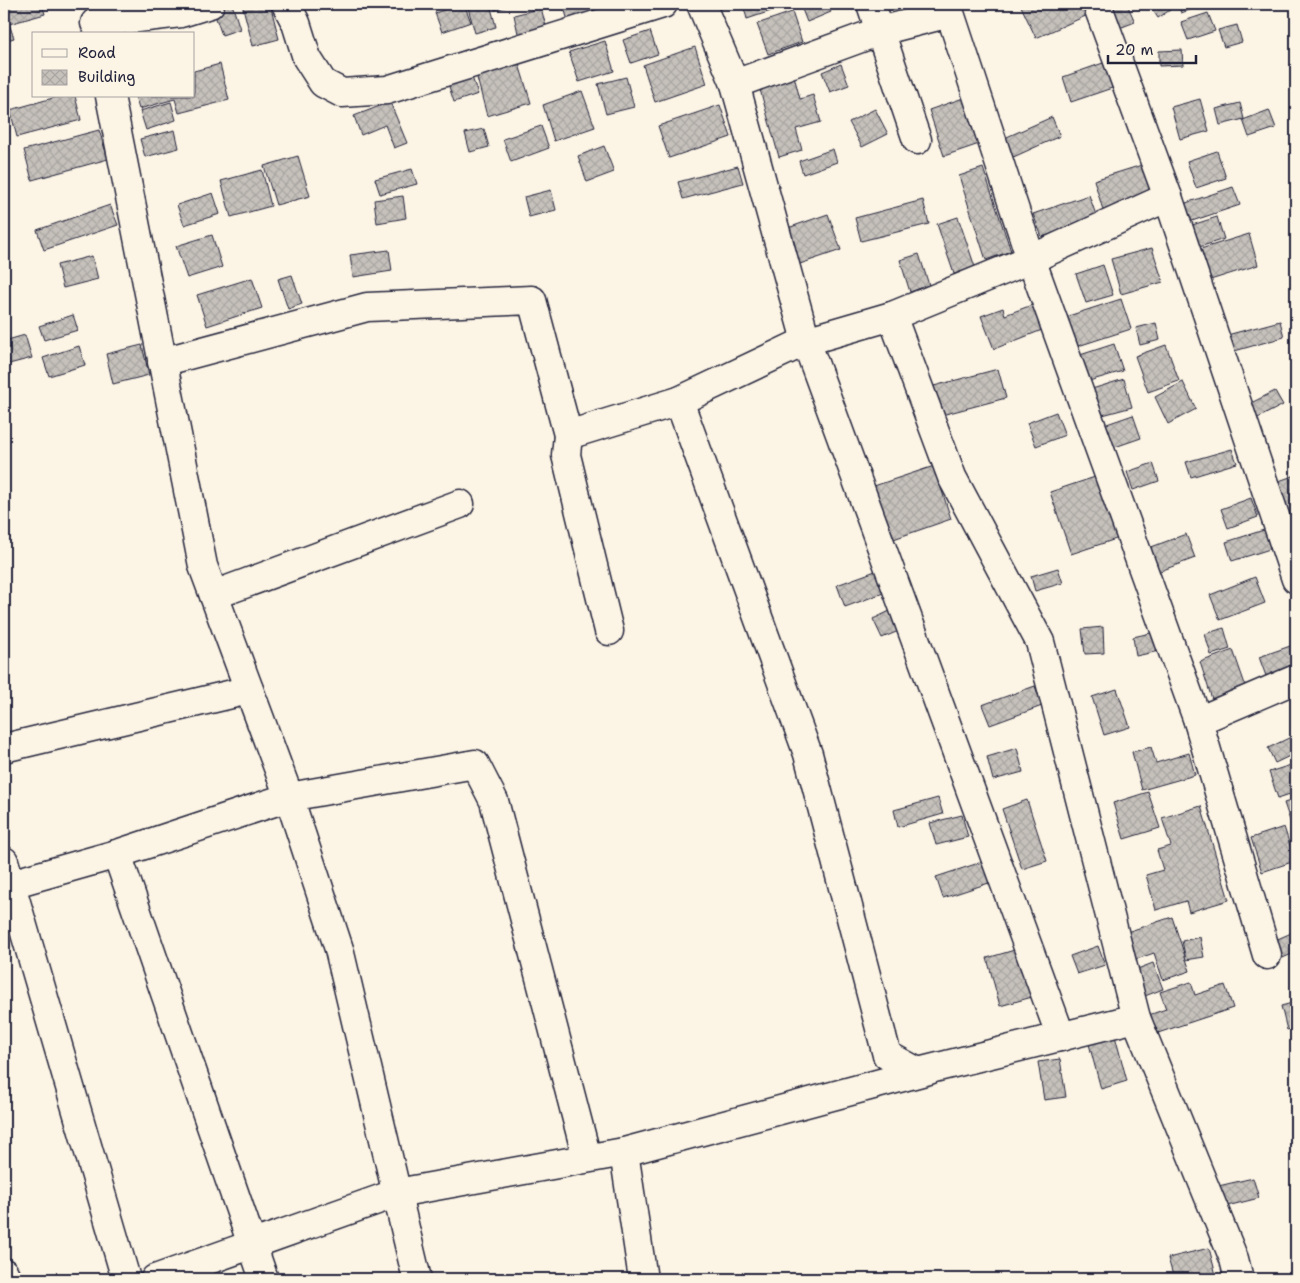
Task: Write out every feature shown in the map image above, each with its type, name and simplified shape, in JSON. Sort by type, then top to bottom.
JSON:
[{"type":"street","points":[[94,20],[181,13],[210,4]]},
{"type":"street","points":[[286,4],[296,23],[307,58],[323,83],[342,93],[387,90],[663,4]]},
{"type":"street","points":[[701,4],[735,84],[806,341],[1061,1037]]},
{"type":"street","points":[[872,4],[917,140]]},
{"type":"street","points":[[1097,4],[1168,197],[1296,579]]},
{"type":"street","points":[[735,84],[880,31],[950,13],[1031,259],[1198,721],[1267,955]]},
{"type":"street","points":[[110,98],[203,566],[289,796],[340,948],[417,1279]]},
{"type":"street","points":[[568,435],[679,402],[806,341],[892,316],[1031,259],[1168,197]]},
{"type":"street","points":[[162,362],[367,307],[532,300],[568,435],[566,455],[609,631]]},
{"type":"street","points":[[892,316],[952,477],[1040,642],[1136,1018],[1234,1259],[1239,1279]]},
{"type":"street","points":[[679,402],[808,754],[886,1055],[918,1072],[1136,1018]]},
{"type":"street","points":[[214,595],[460,504]]},
{"type":"street","points":[[1198,721],[1296,679]]},
{"type":"street","points":[[4,748],[249,690]]},
{"type":"street","points":[[126,1279],[7,872],[117,854],[289,796],[475,764],[494,801],[587,1158]]},
{"type":"street","points":[[117,854],[264,1279]]},
{"type":"street","points":[[156,1279],[397,1193],[624,1152],[931,1069]]},
{"type":"street","points":[[624,1152],[643,1279]]},
{"type":"street","points":[[4,1273],[7,1279]]},
{"type":"building","points":[[4,4],[42,4],[45,14],[9,24],[14,38],[4,41]]},
{"type":"building","points":[[232,4],[240,29],[222,35],[212,7]]},
{"type":"building","points":[[242,4],[270,4],[279,39],[253,46]]},
{"type":"building","points":[[464,4],[471,22],[442,32],[435,13]]},
{"type":"building","points":[[467,4],[490,4],[496,27],[475,33]]},
{"type":"building","points":[[493,4],[514,4],[495,10]]},
{"type":"building","points":[[563,4],[599,4],[601,9],[568,21]]},
{"type":"building","points":[[743,4],[769,4],[771,11],[747,19]]},
{"type":"building","points":[[800,4],[827,4],[831,12],[807,22]]},
{"type":"building","points":[[1020,4],[1085,4],[1090,14],[1036,38]]},
{"type":"building","points":[[1127,4],[1135,22],[1117,29],[1109,9]]},
{"type":"building","points":[[1149,4],[1166,4],[1170,10],[1158,18]]},
{"type":"building","points":[[1178,4],[1207,4],[1181,13]]},
{"type":"building","points":[[541,8],[547,30],[519,38],[514,15]]},
{"type":"building","points":[[792,12],[802,42],[768,54],[757,24]]},
{"type":"building","points":[[1208,13],[1215,31],[1188,40],[1181,22]]},
{"type":"building","points":[[1237,25],[1242,42],[1224,47],[1218,30]]},
{"type":"building","points":[[650,31],[658,54],[631,63],[623,40]]},
{"type":"building","points":[[605,41],[614,71],[579,82],[569,52]]},
{"type":"building","points":[[695,47],[707,84],[655,102],[643,65]]},
{"type":"building","points":[[1182,50],[1183,65],[1159,66],[1159,51]]},
{"type":"building","points":[[518,61],[531,103],[487,116],[476,74]]},
{"type":"building","points":[[1106,62],[1115,87],[1071,102],[1063,77]]},
{"type":"building","points":[[220,64],[229,100],[179,113],[175,99],[139,109],[136,98],[195,98],[195,71]]},
{"type":"building","points":[[841,64],[849,85],[830,92],[822,72]]},
{"type":"building","points":[[468,66],[478,94],[454,102],[445,74]]},
{"type":"building","points":[[794,76],[800,99],[813,95],[821,122],[796,129],[802,150],[779,157],[759,86]]},
{"type":"building","points":[[626,77],[634,107],[606,114],[598,84]]},
{"type":"building","points":[[582,91],[595,127],[554,141],[543,105]]},
{"type":"building","points":[[969,96],[985,142],[944,156],[929,110]]},
{"type":"building","points":[[53,98],[76,98],[81,120],[17,137],[10,110]]},
{"type":"building","points":[[1200,99],[1209,131],[1180,139],[1171,107]]},
{"type":"building","points":[[171,102],[176,120],[146,130],[140,111]]},
{"type":"building","points":[[390,102],[407,143],[394,148],[385,125],[361,135],[354,116]]},
{"type":"building","points":[[1240,103],[1244,119],[1220,125],[1216,109]]},
{"type":"building","points":[[720,105],[731,137],[669,158],[658,126]]},
{"type":"building","points":[[875,109],[888,134],[862,147],[849,122]]},
{"type":"building","points":[[1269,110],[1276,128],[1249,137],[1243,120]]},
{"type":"building","points":[[1052,117],[1060,136],[1009,159],[1000,140]]},
{"type":"building","points":[[541,126],[549,148],[511,162],[503,139]]},
{"type":"building","points":[[484,129],[489,147],[470,152],[465,133]]},
{"type":"building","points":[[99,130],[108,159],[32,180],[24,150]]},
{"type":"building","points":[[175,130],[179,148],[145,157],[140,139]]},
{"type":"building","points":[[604,146],[614,172],[587,182],[578,156]]},
{"type":"building","points":[[833,149],[837,162],[803,174],[799,161]]},
{"type":"building","points":[[1217,151],[1226,178],[1196,188],[1187,161]]},
{"type":"building","points":[[298,156],[310,196],[276,205],[264,166]]},
{"type":"building","points":[[1145,164],[1155,193],[1103,210],[1094,180]]},
{"type":"building","points":[[738,166],[743,183],[683,199],[678,182]]},
{"type":"building","points":[[983,168],[1011,251],[986,260],[959,176]]},
{"type":"building","points":[[412,169],[417,184],[380,194],[375,179]]},
{"type":"building","points":[[262,170],[271,206],[231,217],[221,181]]},
{"type":"building","points":[[1233,187],[1240,205],[1186,223],[1180,205]]},
{"type":"building","points":[[551,190],[556,210],[529,217],[524,197]]},
{"type":"building","points":[[213,193],[220,214],[184,225],[177,205]]},
{"type":"building","points":[[1089,195],[1097,218],[1042,237],[1033,214]]},
{"type":"building","points":[[403,196],[406,218],[377,223],[374,200]]},
{"type":"building","points":[[923,200],[929,224],[861,241],[855,218]]},
{"type":"building","points":[[110,205],[118,225],[44,250],[37,230]]},
{"type":"building","points":[[828,214],[841,250],[794,266],[782,230]]},
{"type":"building","points":[[958,217],[975,267],[954,274],[937,224]]},
{"type":"building","points":[[1217,217],[1224,239],[1193,249],[1186,227]]},
{"type":"building","points":[[1249,234],[1258,265],[1204,282],[1194,251]]},
{"type":"building","points":[[212,235],[222,267],[187,278],[176,246]]},
{"type":"building","points":[[1152,248],[1163,282],[1121,294],[1111,259]]},
{"type":"building","points":[[389,250],[392,271],[353,277],[350,255]]},
{"type":"building","points":[[919,254],[929,285],[910,292],[900,260]]},
{"type":"building","points":[[92,256],[98,279],[63,288],[57,265]]},
{"type":"building","points":[[1103,265],[1113,295],[1086,303],[1076,274]]},
{"type":"building","points":[[292,275],[302,304],[288,309],[278,279]]},
{"type":"building","points":[[252,278],[262,308],[207,326],[197,295]]},
{"type":"building","points":[[1121,299],[1131,329],[1072,348],[1062,318]]},
{"type":"building","points":[[1032,305],[1042,330],[994,349],[981,316],[1003,308],[1005,315]]},
{"type":"building","points":[[73,315],[78,330],[44,340],[39,326]]},
{"type":"building","points":[[1280,321],[1284,337],[1231,352],[1227,335]]},
{"type":"building","points":[[1156,323],[1160,340],[1140,345],[1136,328]]},
{"type":"building","points":[[25,335],[32,358],[5,365],[10,384],[4,386],[4,341]]},
{"type":"building","points":[[1114,344],[1123,371],[1089,381],[1080,355]]},
{"type":"building","points":[[142,345],[149,375],[113,384],[106,354]]},
{"type":"building","points":[[1166,345],[1179,381],[1148,392],[1135,356]]},
{"type":"building","points":[[79,346],[85,365],[49,376],[43,358]]},
{"type":"building","points":[[998,369],[1006,398],[938,416],[930,387]]},
{"type":"building","points":[[1124,379],[1132,407],[1099,416],[1092,389]]},
{"type":"building","points":[[1183,382],[1196,409],[1168,424],[1155,397]]},
{"type":"building","points":[[1275,391],[1283,405],[1254,420],[1247,405]]},
{"type":"building","points":[[1056,412],[1065,435],[1036,446],[1027,423]]},
{"type":"building","points":[[1133,415],[1141,438],[1112,448],[1104,425]]},
{"type":"building","points":[[1232,449],[1237,463],[1191,477],[1186,462]]},
{"type":"building","points":[[1153,463],[1159,481],[1133,490],[1127,472]]},
{"type":"building","points":[[934,466],[951,519],[885,542],[868,488]]},
{"type":"building","points":[[1296,475],[1296,515],[1286,519],[1273,483]]},
{"type":"building","points":[[1098,476],[1119,538],[1071,554],[1050,492]]},
{"type":"building","points":[[1251,498],[1258,517],[1228,528],[1221,509]]},
{"type":"building","points":[[1267,529],[1273,548],[1232,561],[1226,542]]},
{"type":"building","points":[[1186,534],[1195,558],[1155,573],[1146,549]]},
{"type":"building","points":[[1058,568],[1063,583],[1035,591],[1031,576]]},
{"type":"building","points":[[878,570],[886,592],[845,607],[837,585]]},
{"type":"building","points":[[1255,577],[1265,603],[1220,620],[1210,595]]},
{"type":"building","points":[[892,610],[901,630],[882,638],[873,619]]},
{"type":"building","points":[[1103,627],[1104,653],[1085,654],[1082,629]]},
{"type":"building","points":[[1224,628],[1230,649],[1211,655],[1205,634]]},
{"type":"building","points":[[1155,632],[1159,651],[1136,656],[1133,637]]},
{"type":"building","points":[[1296,644],[1296,665],[1266,676],[1259,657]]},
{"type":"building","points":[[1233,650],[1247,690],[1213,702],[1200,662]]},
{"type":"building","points":[[1035,686],[1042,706],[990,725],[982,705]]},
{"type":"building","points":[[1117,689],[1130,727],[1104,735],[1092,697]]},
{"type":"building","points":[[1291,737],[1296,753],[1275,763],[1268,748]]},
{"type":"building","points":[[1151,747],[1156,763],[1189,753],[1195,775],[1142,790],[1132,752]]},
{"type":"building","points":[[1017,748],[1023,772],[993,780],[987,757]]},
{"type":"building","points":[[1294,764],[1296,792],[1278,798],[1269,772]]},
{"type":"building","points":[[1148,792],[1160,828],[1124,839],[1113,803]]},
{"type":"building","points":[[938,798],[943,814],[898,827],[894,810]]},
{"type":"building","points":[[1296,799],[1296,838],[1284,803]]},
{"type":"building","points":[[1027,800],[1047,861],[1022,869],[1002,809]]},
{"type":"building","points":[[1201,806],[1229,900],[1189,912],[1186,901],[1156,910],[1146,875],[1163,870],[1157,850],[1171,846],[1162,818]]},
{"type":"building","points":[[962,815],[968,837],[936,845],[930,823]]},
{"type":"building","points":[[1284,827],[1295,861],[1262,872],[1251,838]]},
{"type":"building","points":[[988,860],[995,881],[943,898],[936,877]]},
{"type":"building","points":[[1172,917],[1190,971],[1163,980],[1154,953],[1128,962],[1118,935]]},
{"type":"building","points":[[1296,931],[1296,952],[1274,962],[1266,944]]},
{"type":"building","points":[[1200,937],[1204,957],[1186,960],[1182,941]]},
{"type":"building","points":[[1098,946],[1105,965],[1077,974],[1070,956]]},
{"type":"building","points":[[1018,949],[1032,997],[1000,1006],[987,958]]},
{"type":"building","points":[[1153,963],[1163,989],[1137,999],[1127,973]]},
{"type":"building","points":[[1191,982],[1195,995],[1225,985],[1233,1008],[1149,1036],[1143,1017],[1166,1009],[1160,992]]},
{"type":"building","points":[[1296,1002],[1296,1027],[1287,1030],[1281,1006]]},
{"type":"building","points":[[1115,1036],[1127,1081],[1101,1089],[1089,1044]]},
{"type":"building","points":[[1060,1059],[1066,1097],[1044,1100],[1038,1062]]},
{"type":"building","points":[[1253,1178],[1259,1198],[1219,1208],[1214,1187]]},
{"type":"building","points":[[1209,1248],[1217,1279],[1174,1279],[1168,1258]]}]
